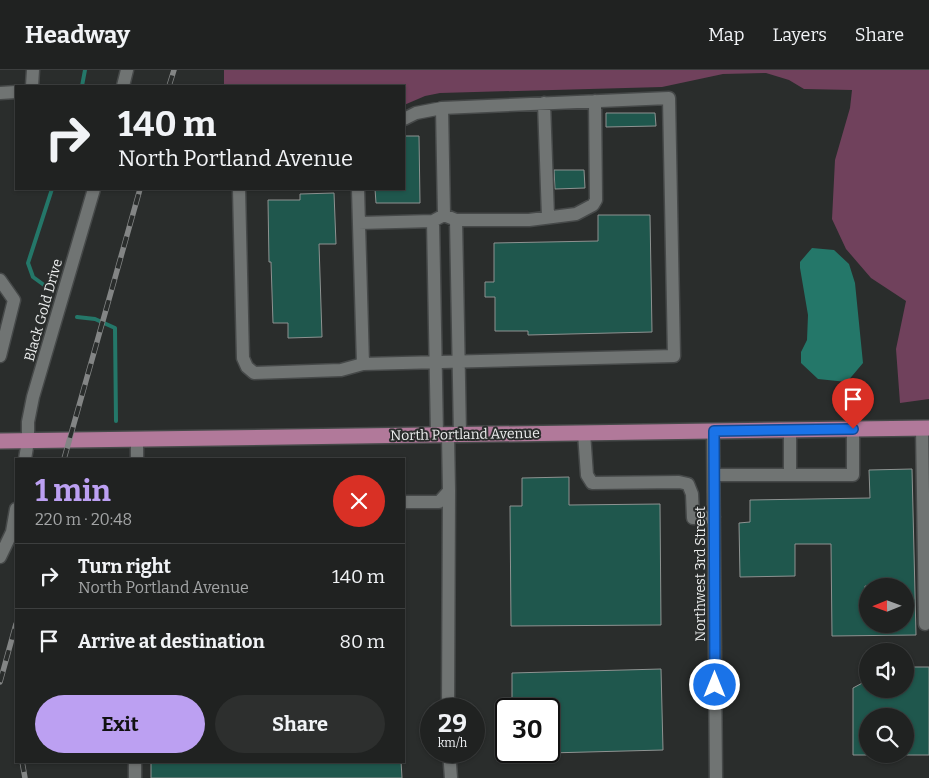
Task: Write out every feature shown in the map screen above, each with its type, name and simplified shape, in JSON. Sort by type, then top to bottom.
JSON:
[{"type":"main road","name":"North Portland Avenue","points":[[0,441],[925,428]]},
{"type":"street","points":[[32,85],[33,70]]},
{"type":"street","points":[[123,85],[127,70]]},
{"type":"street","points":[[0,93],[15,92]]},
{"type":"street","points":[[239,190],[243,358],[247,367],[254,373],[341,370],[363,364],[674,356],[669,98],[442,108],[416,113],[405,118]]},
{"type":"street","points":[[359,223],[444,219],[529,220],[576,214],[587,209],[596,200],[595,101]]},
{"type":"street","points":[[544,103],[548,218]]},
{"type":"street","points":[[442,108],[444,219],[437,362],[448,435]]},
{"type":"street","name":"Black Gold Drive","points":[[25,458],[28,422],[33,397],[94,190]]},
{"type":"street","points":[[358,190],[363,364]]},
{"type":"street","points":[[444,219],[459,361],[448,435],[448,698]]},
{"type":"street","points":[[0,280],[14,300],[0,356]]},
{"type":"street","points":[[925,428],[925,624]]},
{"type":"street","points":[[714,475],[853,475],[853,429]]},
{"type":"street","points":[[790,430],[790,475]]},
{"type":"street","name":"Northwest 3rd Street","points":[[714,431],[716,778]]},
{"type":"street","points":[[584,433],[587,475],[592,483],[680,482],[688,484],[692,494],[693,518],[714,517]]},
{"type":"street","points":[[137,439],[137,458]]},
{"type":"street","points":[[405,502],[439,502],[449,491]]},
{"type":"street","points":[[0,557],[12,532],[15,515]]},
{"type":"street","points":[[135,763],[135,778]]},
{"type":"street","points":[[450,763],[451,778]]},
{"type":"shaded area","points":[[224,70],[929,70],[929,399],[900,403],[896,349],[906,301],[871,278],[846,249],[832,219],[835,160],[850,108],[852,90],[804,89],[789,80],[766,73],[723,74],[662,87],[440,93],[425,96],[405,105],[405,85],[224,85]]},
{"type":"shaded area","points":[[812,248],[834,250],[849,264],[855,283],[863,363],[847,382],[818,379],[801,363],[801,352],[807,340],[808,315],[800,262]]},
{"type":"building","points":[[606,113],[655,113],[656,126],[606,127]]},
{"type":"building","points":[[405,136],[419,136],[420,203],[376,203],[375,190],[405,190]]},
{"type":"building","points":[[554,170],[584,170],[585,188],[555,189]]},
{"type":"building","points":[[334,193],[336,244],[319,244],[322,337],[288,338],[288,323],[273,323],[271,262],[269,262],[268,200],[300,200],[300,194]]},
{"type":"building","points":[[598,215],[650,215],[652,332],[528,335],[528,331],[495,331],[495,297],[485,297],[485,282],[494,282],[494,243],[598,241]]},
{"type":"building","points":[[912,469],[916,635],[832,636],[831,544],[795,544],[795,576],[740,577],[739,523],[750,522],[750,500],[870,498],[869,470]]},
{"type":"building","points":[[569,477],[569,505],[660,504],[661,625],[511,626],[510,506],[522,506],[522,478]]},
{"type":"building","points":[[914,667],[929,667],[929,755],[914,755],[914,708],[859,708],[859,755],[853,755],[853,688],[859,685],[859,698],[914,698]]},
{"type":"building","points":[[661,669],[663,750],[560,753],[560,698],[512,698],[512,673]]},
{"type":"building","points":[[151,763],[401,763],[402,778],[151,778]]},
{"type":"waterway","points":[[82,85],[85,70]]},
{"type":"waterway","points":[[44,285],[33,277],[28,263],[52,190]]},
{"type":"waterway","points":[[77,317],[95,319],[115,328],[116,421]]},
{"type":"railway","points":[[169,85],[174,70]]},
{"type":"railway","points":[[64,458],[140,190]]},
{"type":"railway","points":[[0,682],[15,628]]},
{"type":"railway","points":[[22,763],[25,778]]},
{"type":"route","points":[[715,685],[714,431],[853,429]]}]
